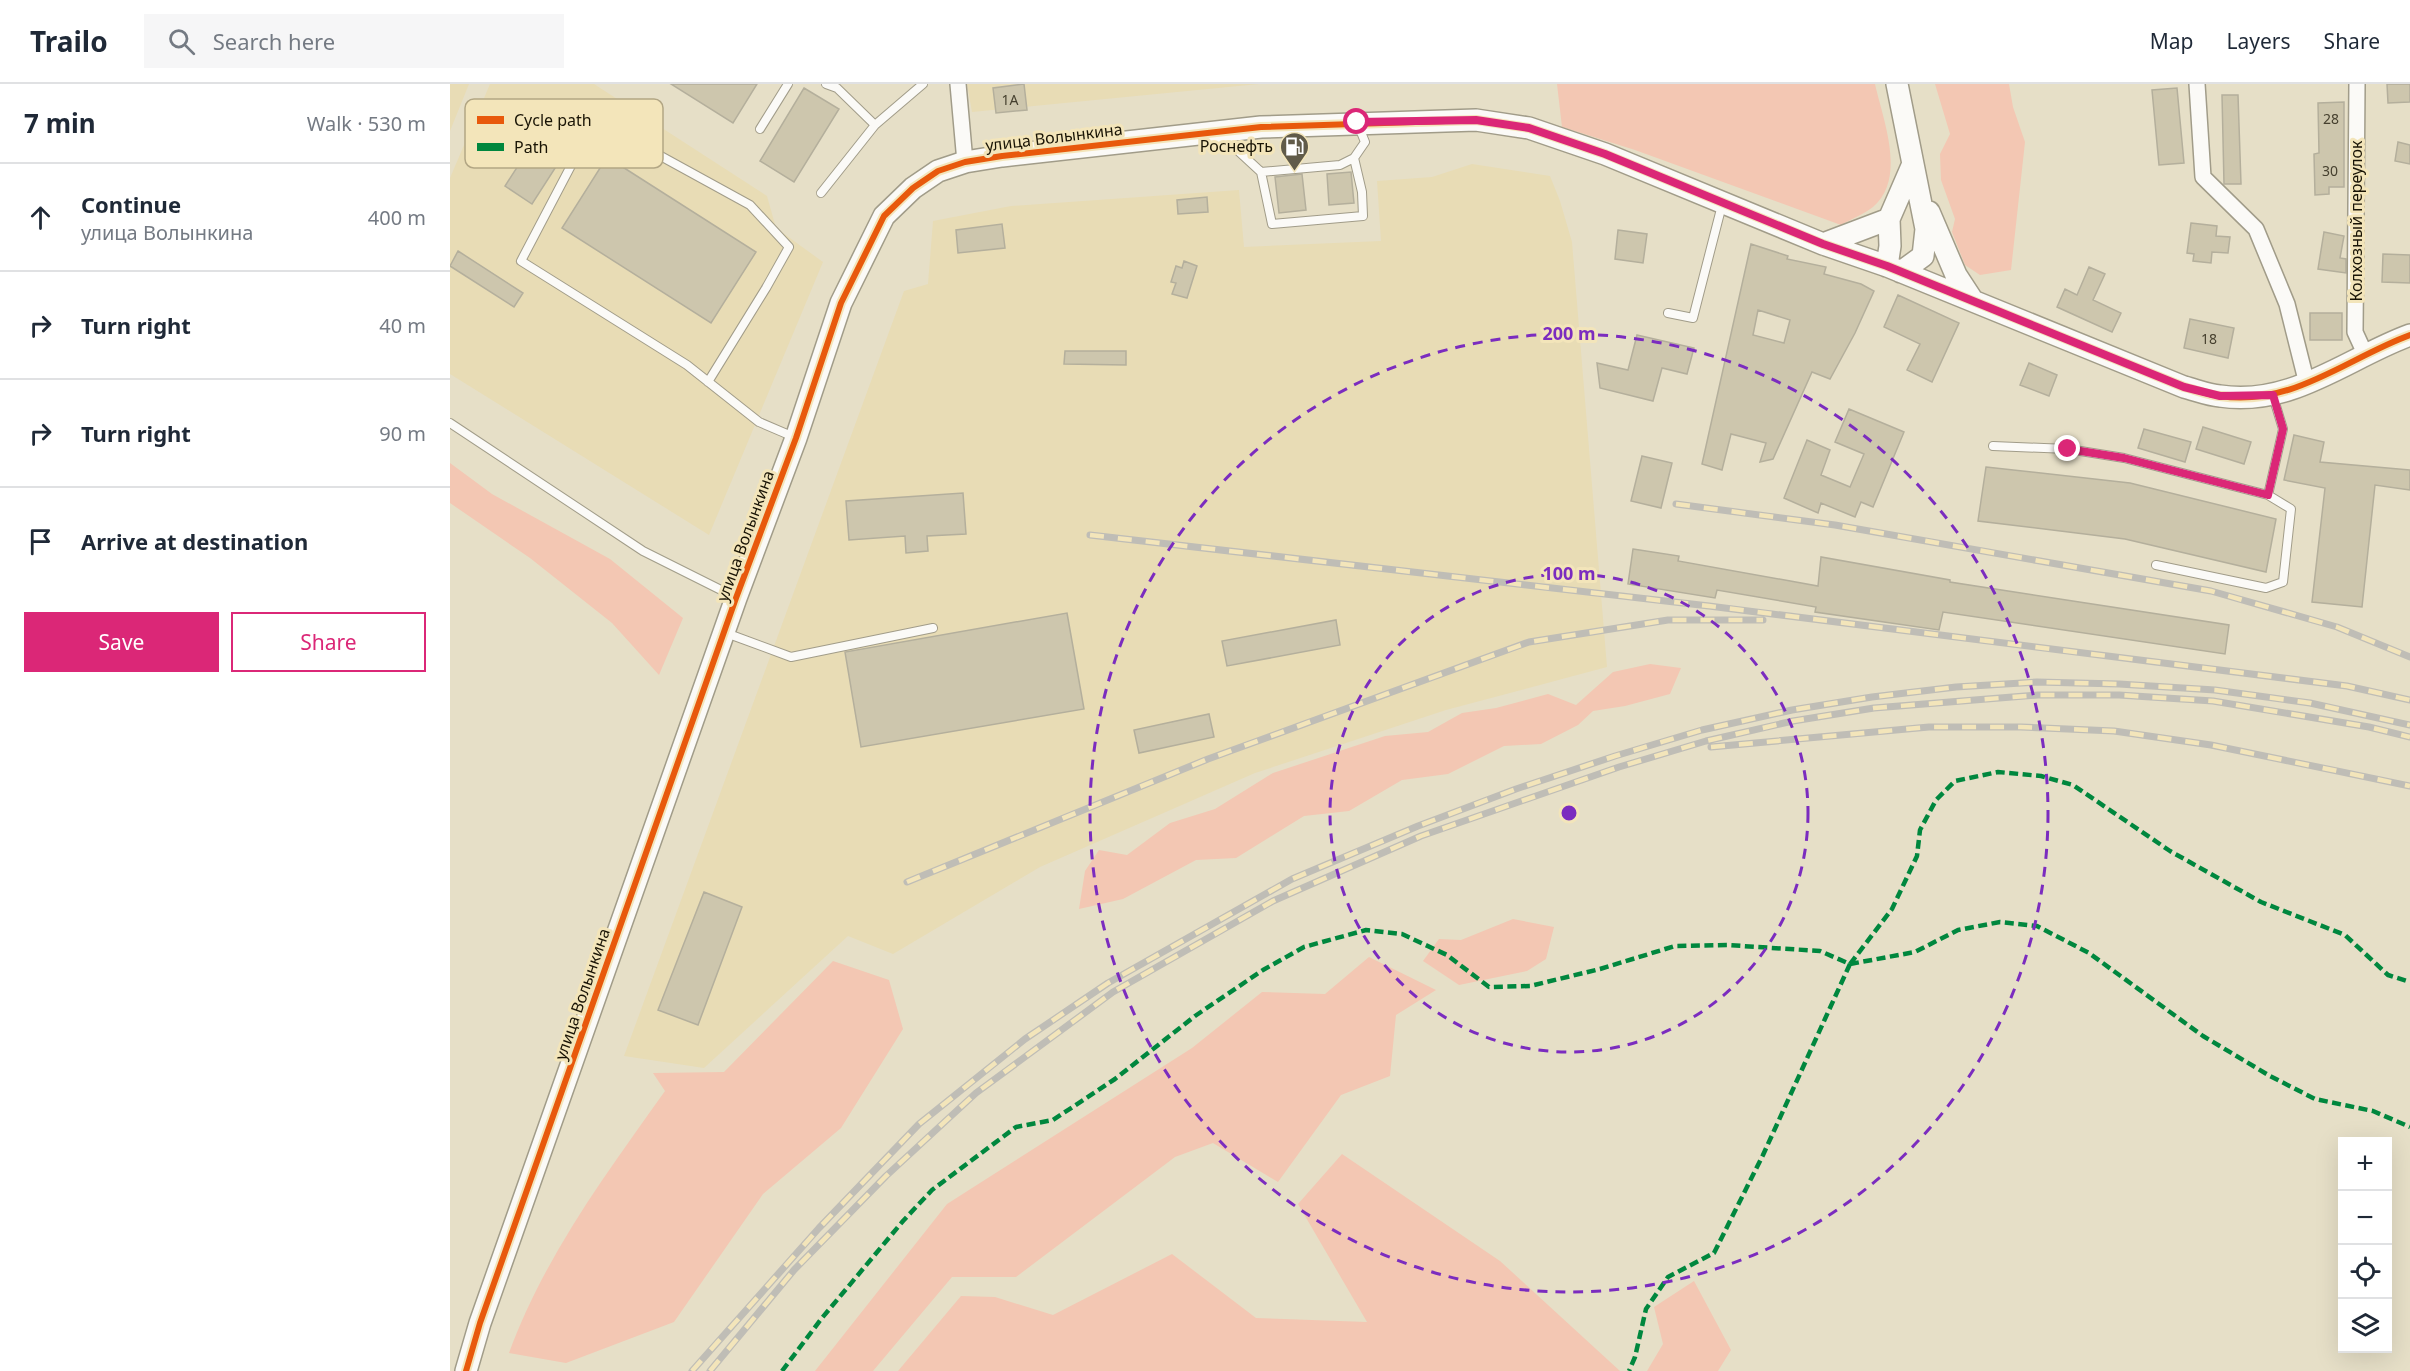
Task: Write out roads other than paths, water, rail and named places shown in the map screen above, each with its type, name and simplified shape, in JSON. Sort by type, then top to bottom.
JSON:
[{"type":"street","points":[[958,84],[965,162]]},
{"type":"street","points":[[1897,84],[1926,230],[1923,256],[1894,269],[1889,219],[1912,166]]},
{"type":"street","points":[[2197,84],[2203,177],[2256,229],[2287,304],[2307,384]]},
{"type":"street","name":"Колхозный переулок","points":[[2357,84],[2355,332],[2366,356]]},
{"type":"street","name":"улица Волынкина","points":[[466,1371],[480,1323],[736,598],[796,438],[841,303],[884,216],[913,188],[938,171],[965,162],[1217,131],[1357,122],[1476,120],[1529,128],[1605,154],[1823,244],[1894,269],[2184,387],[2220,396],[2273,395],[2307,384],[2410,335]]},
{"type":"street","points":[[1912,166],[1956,275],[1973,301]]},
{"type":"street","points":[[1823,244],[1889,219]]},
{"type":"lane","points":[[760,129],[788,84]]},
{"type":"lane","points":[[826,84],[837,88],[875,124]]},
{"type":"lane","points":[[821,193],[875,124],[923,84]]},
{"type":"lane","points":[[1261,172],[1340,165],[1354,158],[1365,142],[1357,122]]},
{"type":"lane","points":[[1217,131],[1261,172],[1272,224],[1363,216],[1362,192],[1354,158]]},
{"type":"lane","points":[[663,157],[750,205],[789,247],[708,382]]},
{"type":"lane","points":[[570,168],[521,261],[687,364],[759,423],[796,438]]},
{"type":"lane","points":[[1668,314],[1693,318],[1722,202]]},
{"type":"lane","points":[[2268,495],[2283,429],[2273,395]]},
{"type":"lane","points":[[450,423],[643,551],[736,598]]},
{"type":"lane","points":[[1993,446],[2068,449],[2124,458],[2268,495],[2291,509],[2283,582],[2266,588],[2156,565]]},
{"type":"lane","points":[[724,633],[791,657],[933,628]]},
{"type":"railway","points":[[1676,504],[1835,525],[2211,591],[2337,627],[2410,657]]},
{"type":"railway","points":[[1090,535],[1709,606],[2347,686],[2410,700]]},
{"type":"railway","points":[[907,882],[1208,759],[1529,642],[1668,620],[1763,620]]},
{"type":"railway","points":[[692,1371],[819,1228],[919,1124],[1025,1039],[1108,983],[1292,879],[1418,826],[1516,789],[1702,730],[1792,710],[1956,687],[2037,682],[2215,690],[2310,703],[2410,725]]},
{"type":"railway","points":[[710,1371],[794,1270],[886,1176],[976,1093],[1113,992],[1273,901],[1421,836],[1619,767],[1706,741],[1793,721],[1874,708],[2038,695],[2119,695],[2213,701],[2369,727],[2410,737]]},
{"type":"railway","points":[[1711,747],[1929,727],[2021,727],[2114,731],[2211,745],[2410,786]]},
{"type":"place","name":"Роснефть","points":[[1294,172]]}]
